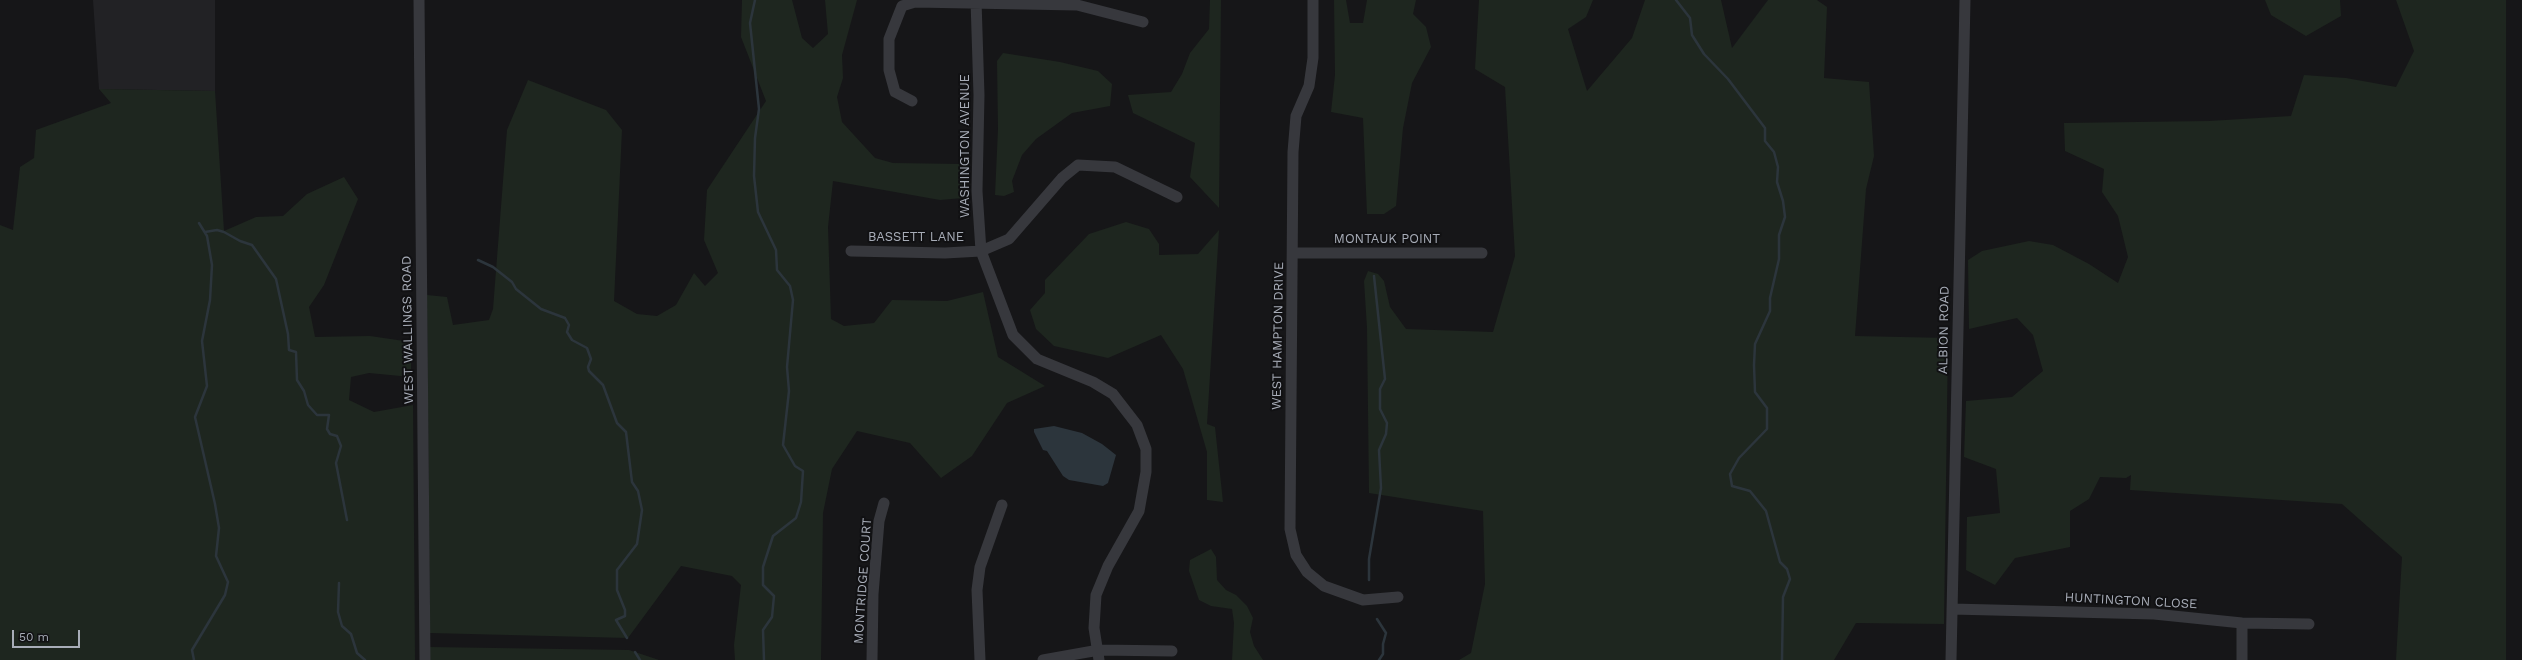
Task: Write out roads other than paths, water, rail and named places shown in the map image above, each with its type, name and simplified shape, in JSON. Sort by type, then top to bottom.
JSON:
[{"type":"street","name":"WEST WALLINGS ROAD","points":[[419,0],[425,660]]},
{"type":"street","points":[[912,101],[895,92],[889,70],[889,39],[902,6],[915,2],[977,0],[1077,4],[1143,22]]},
{"type":"street","name":"WASHINGTON AVENUE","points":[[977,0],[979,95],[976,191],[981,251],[1013,335],[1037,359],[1094,382],[1113,394],[1137,425],[1146,449],[1146,472],[1139,511],[1108,566],[1096,595],[1094,628],[1099,655]]},
{"type":"street","name":"WEST HAMPTON DRIVE","points":[[1313,0],[1313,58],[1309,86],[1296,116],[1293,152],[1290,529],[1296,555],[1307,572],[1324,586],[1363,600],[1398,597]]},
{"type":"street","name":"ALBION ROAD","points":[[1952,660],[1964,0]]},
{"type":"street","points":[[981,251],[1009,239],[1062,178],[1078,165],[1115,167],[1177,196]]},
{"type":"street","name":"BASSETT LANE","points":[[851,251],[945,253],[981,251]]},
{"type":"street","name":"MONTAUK POINT","points":[[1293,254],[1482,253]]},
{"type":"street","name":"MONTRIDGE COURT","points":[[872,660],[873,594],[879,521],[884,503]]},
{"type":"street","points":[[980,660],[977,590],[980,567],[1002,505]]},
{"type":"street","name":"HUNTINGTON CLOSE","points":[[1952,609],[2154,614],[2242,623],[2309,624]]},
{"type":"street","points":[[2242,623],[2242,660]]},
{"type":"street","points":[[1043,660],[1172,651]]},
{"type":"waterway","points":[[755,0],[750,23],[759,109],[755,138],[754,176],[758,212],[776,250],[777,270],[790,286],[793,300],[787,367],[789,391],[783,445],[795,466],[803,471],[801,502],[796,518],[773,536],[763,567],[763,585],[774,596],[772,617],[763,630],[764,660]]},
{"type":"waterway","points":[[1676,0],[1690,18],[1692,35],[1704,54],[1728,79],[1765,128],[1765,141],[1774,152],[1778,167],[1777,182],[1783,201],[1785,217],[1779,235],[1779,259],[1770,298],[1770,311],[1755,344],[1754,365],[1755,392],[1767,408],[1767,429],[1739,458],[1730,474],[1732,486],[1750,491],[1766,511],[1780,562],[1787,569],[1790,579],[1783,597],[1782,660]]},
{"type":"waterway","points":[[194,660],[192,650],[225,595],[228,582],[216,556],[219,528],[195,417],[207,386],[202,341],[210,300],[212,265],[207,236],[199,223]]},
{"type":"waterway","points":[[205,232],[217,230],[252,245],[276,279],[288,334],[289,350],[296,352],[297,380],[304,391],[308,405],[317,415],[329,415],[327,429],[330,434],[337,436],[341,446],[336,463],[347,520]]},
{"type":"waterway","points":[[478,260],[493,267],[512,282],[516,289],[541,309],[565,318],[569,325],[567,332],[572,340],[587,348],[591,359],[588,367],[589,371],[603,385],[617,423],[626,432],[632,482],[638,491],[642,510],[637,544],[617,570],[617,590],[625,610],[625,616],[616,620],[627,638]]},
{"type":"waterway","points":[[1369,580],[1369,559],[1381,488],[1379,450],[1386,434],[1387,423],[1380,409],[1380,389],[1385,379],[1374,276]]},
{"type":"waterway","points":[[339,583],[338,612],[342,626],[351,634],[357,653],[365,660]]},
{"type":"waterway","points":[[1377,619],[1386,633],[1383,644],[1383,654],[1379,660]]},
{"type":"waterway","points":[[635,652],[640,660]]}]
